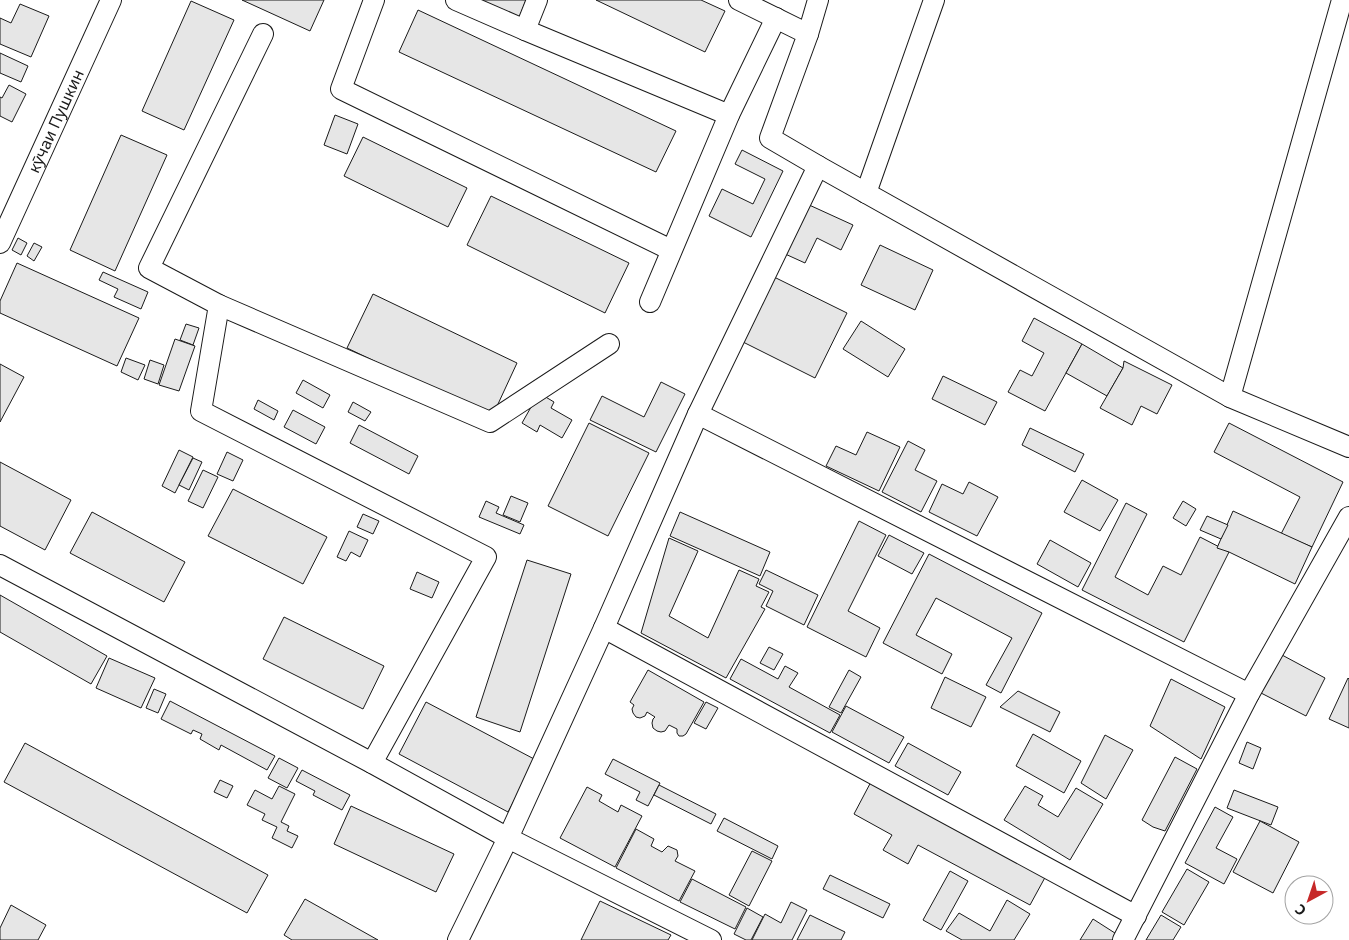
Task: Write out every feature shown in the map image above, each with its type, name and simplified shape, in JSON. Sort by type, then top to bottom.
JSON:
[{"type":"street","name":"кӯчаи Пушкин","points":[[0,243],[111,0]]},
{"type":"street","points":[[374,0],[341,89],[671,250]]},
{"type":"street","points":[[456,0],[729,115]]},
{"type":"street","points":[[525,30],[537,0]]},
{"type":"street","points":[[739,0],[808,34]]},
{"type":"street","points":[[818,0],[808,34],[770,138],[1230,396],[1349,447]]},
{"type":"street","points":[[866,193],[934,0]]},
{"type":"street","points":[[1230,396],[1342,0]]},
{"type":"street","points":[[650,302],[729,115],[776,18]]},
{"type":"street","points":[[263,34],[149,268],[219,305],[490,422],[609,344]]},
{"type":"street","points":[[458,940],[508,838],[604,628],[698,414],[818,166]]},
{"type":"street","points":[[219,305],[201,411],[486,557],[372,764]]},
{"type":"street","points":[[698,414],[1249,694]]},
{"type":"street","points":[[1123,940],[1249,694],[1349,517]]},
{"type":"street","points":[[0,565],[508,838],[711,940]]},
{"type":"street","points":[[604,628],[1136,916]]},
{"type":"building","points":[[242,0],[324,0],[310,31]]},
{"type":"building","points":[[475,0],[526,0],[519,18]]},
{"type":"building","points":[[596,0],[701,0],[725,11],[705,52]]},
{"type":"building","points":[[191,1],[234,20],[184,130],[142,111]]},
{"type":"building","points":[[20,4],[49,16],[31,57],[0,44],[0,18],[11,23]]},
{"type":"building","points":[[418,10],[676,131],[656,172],[399,52]]},
{"type":"building","points":[[0,53],[28,66],[21,82],[0,73]]},
{"type":"building","points":[[9,85],[26,94],[12,122],[0,116],[0,97],[2,98]]},
{"type":"building","points":[[335,115],[358,124],[347,154],[324,145]]},
{"type":"building","points":[[121,135],[167,155],[115,271],[70,250]]},
{"type":"building","points":[[363,137],[467,188],[448,227],[344,176]]},
{"type":"building","points":[[742,150],[783,171],[751,237],[709,216],[722,189],[753,204],[765,179],[735,164]]},
{"type":"building","points":[[491,196],[629,263],[605,313],[467,245]]},
{"type":"building","points":[[807,204],[853,225],[841,250],[817,238],[805,263],[783,253]]},
{"type":"building","points":[[18,238],[27,243],[21,255],[12,250]]},
{"type":"building","points":[[34,243],[42,247],[34,261],[27,256]]},
{"type":"building","points":[[880,245],[933,270],[915,310],[861,285]]},
{"type":"building","points":[[17,263],[139,318],[117,366],[0,313],[0,301]]},
{"type":"building","points":[[103,272],[148,292],[141,309],[114,297],[118,289],[99,280]]},
{"type":"building","points":[[772,276],[847,313],[815,378],[741,341]]},
{"type":"building","points":[[373,294],[517,363],[492,417],[347,348]]},
{"type":"building","points":[[1034,318],[1082,344],[1045,411],[1008,392],[1020,370],[1032,376],[1044,353],[1022,341]]},
{"type":"building","points":[[861,321],[905,349],[888,377],[843,349]]},
{"type":"building","points":[[186,324],[199,328],[193,345],[180,340]]},
{"type":"building","points":[[175,339],[195,346],[179,391],[159,385]]},
{"type":"building","points":[[1082,344],[1123,368],[1107,396],[1066,373]]},
{"type":"building","points":[[126,358],[145,365],[138,380],[121,372]]},
{"type":"building","points":[[150,360],[164,365],[158,384],[144,379]]},
{"type":"building","points":[[1124,361],[1172,385],[1157,414],[1141,406],[1132,425],[1100,408],[1123,368]]},
{"type":"building","points":[[0,364],[24,377],[0,422]]},
{"type":"building","points":[[943,376],[997,402],[985,425],[932,399]]},
{"type":"building","points":[[303,380],[330,395],[323,408],[296,393]]},
{"type":"building","points":[[661,382],[685,394],[656,452],[590,420],[602,396],[644,417]]},
{"type":"building","points":[[539,393],[554,402],[551,408],[572,420],[562,438],[540,425],[537,432],[522,423]]},
{"type":"building","points":[[258,400],[278,411],[274,420],[254,409]]},
{"type":"building","points":[[353,402],[371,412],[365,421],[348,412]]},
{"type":"building","points":[[293,410],[325,427],[316,444],[284,427]]},
{"type":"building","points":[[589,423],[649,453],[608,536],[548,506]]},
{"type":"building","points":[[1229,423],[1343,482],[1312,547],[1281,534],[1300,497],[1214,452]]},
{"type":"building","points":[[359,425],[418,456],[409,474],[350,443]]},
{"type":"building","points":[[1030,428],[1084,454],[1075,472],[1022,445]]},
{"type":"building","points":[[867,432],[900,447],[879,491],[826,466],[836,446],[856,455]]},
{"type":"building","points":[[908,441],[925,450],[915,470],[937,481],[921,512],[882,492]]},
{"type":"building","points":[[179,450],[193,457],[175,493],[162,486]]},
{"type":"building","points":[[227,452],[243,460],[233,481],[217,474]]},
{"type":"building","points":[[193,458],[202,462],[189,490],[179,485]]},
{"type":"building","points":[[0,462],[71,500],[45,550],[0,526]]},
{"type":"building","points":[[203,470],[218,477],[203,508],[188,501]]},
{"type":"building","points":[[1082,480],[1118,500],[1100,531],[1064,512]]},
{"type":"building","points":[[969,482],[998,497],[977,536],[929,512],[942,484],[963,494]]},
{"type":"building","points":[[233,489],[327,537],[303,584],[208,536]]},
{"type":"building","points":[[511,496],[528,503],[520,522],[503,515]]},
{"type":"building","points":[[486,501],[499,507],[496,513],[524,525],[520,534],[479,517]]},
{"type":"building","points":[[1183,501],[1196,509],[1186,526],[1173,518]]},
{"type":"building","points":[[1126,503],[1147,514],[1115,577],[1148,595],[1163,566],[1181,575],[1200,537],[1229,552],[1184,642],[1082,590]]},
{"type":"building","points":[[1233,511],[1312,547],[1295,584],[1217,548]]},
{"type":"building","points":[[92,512],[185,562],[164,602],[70,553]]},
{"type":"building","points":[[680,512],[770,552],[760,576],[670,536]]},
{"type":"building","points":[[363,514],[379,521],[373,534],[357,527]]},
{"type":"building","points":[[1207,516],[1228,525],[1221,539],[1200,530]]},
{"type":"building","points":[[859,521],[886,535],[848,611],[880,628],[866,657],[807,627]]},
{"type":"building","points":[[349,531],[368,540],[360,557],[351,552],[346,561],[337,557]]},
{"type":"building","points":[[889,535],[924,553],[912,574],[878,556]]},
{"type":"building","points":[[669,538],[698,551],[669,616],[708,638],[739,570],[759,579],[756,586],[769,592],[761,607],[765,609],[726,678],[641,633]]},
{"type":"building","points":[[1050,540],[1091,563],[1078,587],[1037,564]]},
{"type":"building","points":[[929,554],[1042,613],[1001,693],[986,685],[1012,638],[936,598],[916,635],[952,654],[942,674],[883,643]]},
{"type":"building","points":[[527,560],[571,574],[520,732],[476,717]]},
{"type":"building","points":[[766,570],[818,595],[804,625],[766,606],[773,591],[759,584]]},
{"type":"building","points":[[417,572],[439,582],[432,598],[410,589]]},
{"type":"building","points":[[0,595],[107,656],[91,684],[0,632]]},
{"type":"building","points":[[284,617],[384,666],[363,709],[263,659]]},
{"type":"building","points":[[769,647],[783,654],[774,670],[760,663]]},
{"type":"building","points":[[1282,655],[1325,678],[1306,716],[1261,693]]},
{"type":"building","points":[[109,658],[155,678],[141,708],[96,688]]},
{"type":"building","points":[[741,659],[778,679],[785,666],[798,673],[789,687],[840,715],[830,733],[730,679]]},
{"type":"building","points":[[648,670],[704,702],[686,734],[683,736],[679,736],[677,729],[669,725],[665,731],[657,731],[653,728],[652,723],[655,717],[647,712],[645,716],[640,718],[636,717],[633,713],[634,705],[630,702]]},
{"type":"building","points":[[849,670],[861,677],[841,713],[829,707]]},
{"type":"building","points":[[945,677],[986,697],[971,727],[931,708]]},
{"type":"building","points":[[1171,679],[1225,707],[1201,759],[1150,726]]},
{"type":"building","points":[[1349,679],[1349,728],[1329,719]]},
{"type":"building","points":[[154,689],[166,694],[158,713],[146,708]]},
{"type":"building","points":[[1018,691],[1060,712],[1050,732],[1000,707]]},
{"type":"building","points":[[170,701],[275,756],[267,770],[221,745],[219,750],[200,739],[202,734],[193,730],[191,734],[161,719]]},
{"type":"building","points":[[426,702],[536,760],[508,812],[399,754]]},
{"type":"building","points":[[706,702],[718,708],[706,729],[694,723]]},
{"type":"building","points":[[846,706],[904,737],[889,763],[832,732]]},
{"type":"building","points":[[1033,734],[1081,761],[1064,793],[1016,766]]},
{"type":"building","points":[[1105,735],[1133,750],[1106,799],[1081,783]]},
{"type":"building","points":[[1247,742],[1261,748],[1253,769],[1239,763]]},
{"type":"building","points":[[25,743],[268,875],[247,913],[4,782]]},
{"type":"building","points":[[908,743],[961,772],[948,795],[895,766]]},
{"type":"building","points":[[1175,757],[1197,769],[1165,831],[1153,827],[1142,820]]},
{"type":"building","points":[[279,758],[298,768],[287,788],[268,778]]},
{"type":"building","points":[[613,759],[660,783],[648,806],[636,800],[640,792],[605,774]]},
{"type":"building","points":[[302,770],[350,795],[342,810],[313,795],[315,791],[296,781]]},
{"type":"building","points":[[873,778],[1048,872],[1030,905],[918,845],[908,864],[883,850],[892,835],[854,814]]},
{"type":"building","points":[[220,780],[233,786],[227,798],[214,792]]},
{"type":"building","points":[[659,785],[716,814],[711,824],[654,795]]},
{"type":"building","points":[[279,786],[295,794],[281,822],[289,826],[287,831],[298,836],[292,848],[272,838],[277,827],[262,820],[265,814],[247,805],[255,790],[272,799]]},
{"type":"building","points":[[1025,786],[1043,796],[1038,805],[1058,817],[1076,788],[1103,804],[1070,860],[1004,820]]},
{"type":"building","points":[[587,787],[602,795],[599,801],[618,812],[621,805],[642,816],[615,867],[560,838]]},
{"type":"building","points":[[1234,790],[1278,807],[1271,825],[1227,808]]},
{"type":"building","points":[[351,806],[454,854],[436,892],[334,844]]},
{"type":"building","points":[[1215,807],[1233,817],[1216,848],[1237,859],[1224,884],[1185,863]]},
{"type":"building","points":[[724,818],[778,846],[772,859],[717,831]]},
{"type":"building","points":[[1260,821],[1299,842],[1273,893],[1233,872]]},
{"type":"building","points":[[636,829],[654,839],[651,846],[662,852],[668,846],[677,850],[678,856],[675,861],[695,871],[679,901],[616,868]]},
{"type":"building","points":[[752,851],[772,861],[749,906],[729,895]]},
{"type":"building","points":[[1187,869],[1209,882],[1184,925],[1162,912]]},
{"type":"building","points":[[950,871],[968,881],[941,930],[923,920]]},
{"type":"building","points":[[830,875],[890,904],[883,918],[823,889]]},
{"type":"building","points":[[692,879],[746,907],[735,929],[680,902]]},
{"type":"building","points":[[305,899],[378,940],[292,940],[284,935]]},
{"type":"building","points":[[1007,900],[1030,914],[1014,940],[962,940],[946,931],[959,913],[990,931]]},
{"type":"building","points":[[600,901],[671,935],[668,940],[581,940]]},
{"type":"building","points":[[791,902],[807,910],[792,940],[752,940],[765,914],[781,923]]},
{"type":"building","points":[[11,905],[46,925],[38,940],[0,940],[0,928]]},
{"type":"building","points":[[747,908],[763,917],[751,940],[746,940],[734,934]]},
{"type":"building","points":[[810,915],[845,932],[841,940],[797,940]]},
{"type":"building","points":[[1161,915],[1181,927],[1173,940],[1146,940]]},
{"type":"building","points":[[1093,919],[1118,935],[1116,940],[1080,940]]}]
